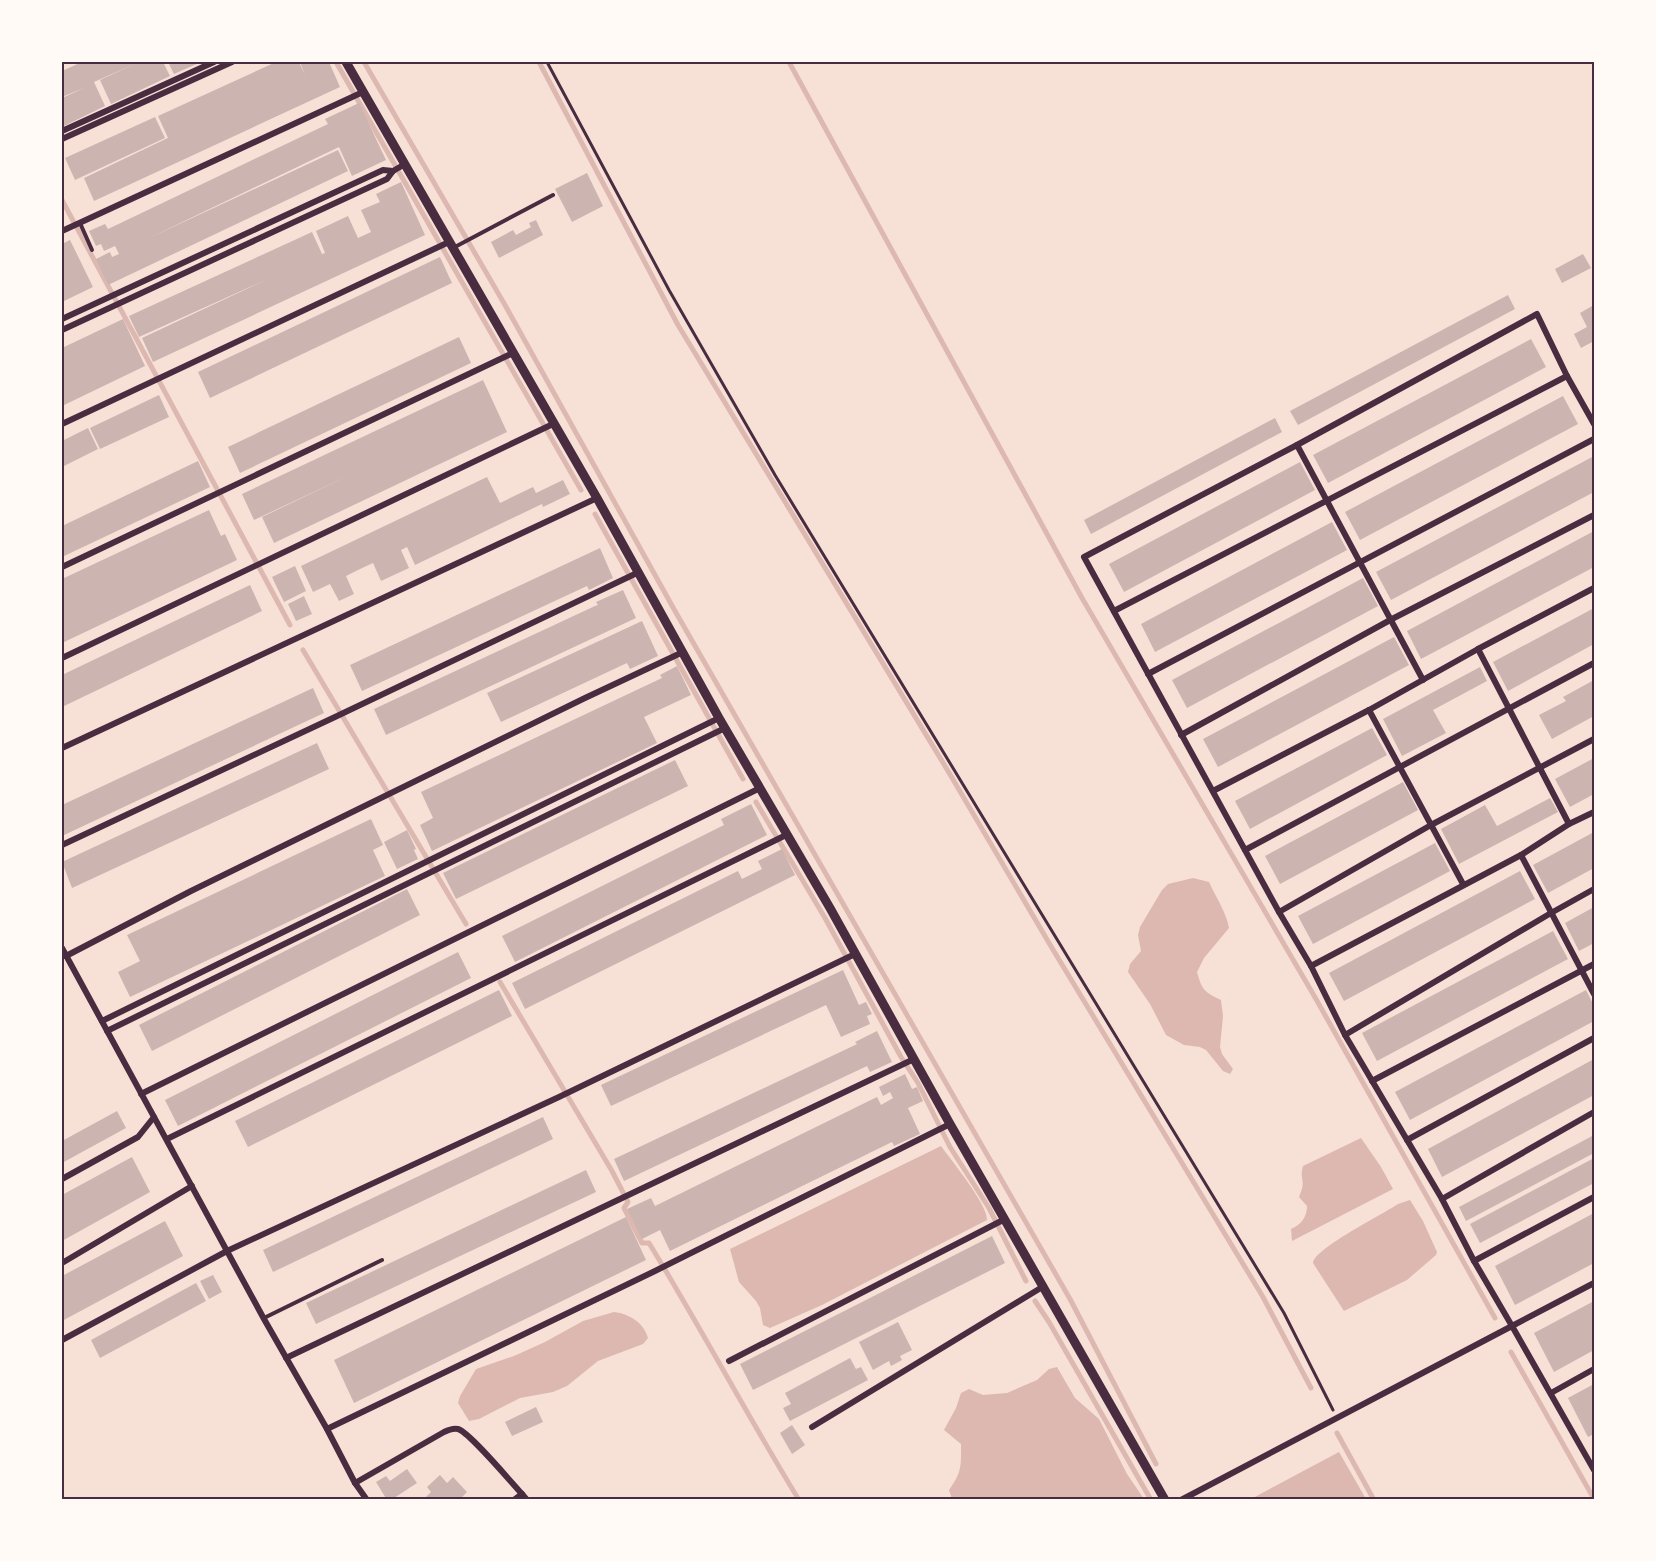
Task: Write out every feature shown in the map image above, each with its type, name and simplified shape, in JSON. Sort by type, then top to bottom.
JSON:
[{"type":"street","points":[[62,131],[214,62]]},
{"type":"street","points":[[62,139],[232,62]]},
{"type":"street","points":[[346,62],[398,168],[448,245],[551,425],[597,498],[633,575],[757,790],[780,838],[830,908],[852,956],[947,1125],[1044,1286],[1166,1500]]},
{"type":"street","points":[[62,231],[361,93]]},
{"type":"street","points":[[62,319],[383,170],[398,168]]},
{"type":"street","points":[[62,330],[387,179],[398,168]]},
{"type":"street","points":[[62,424],[436,248],[448,245]]},
{"type":"street","points":[[1594,424],[1567,376],[1537,314],[1297,445],[1084,557],[1311,966],[1345,1035],[1442,1199],[1474,1261],[1594,1470]]},
{"type":"street","points":[[62,567],[511,354]]},
{"type":"street","points":[[1114,611],[1567,376]]},
{"type":"street","points":[[62,658],[551,425]]},
{"type":"street","points":[[1148,674],[1594,439]]},
{"type":"street","points":[[1297,445],[1423,680]]},
{"type":"street","points":[[62,748],[597,498]]},
{"type":"street","points":[[1181,735],[1392,619],[1594,515]]},
{"type":"street","points":[[62,845],[633,575]]},
{"type":"street","points":[[1213,791],[1369,710],[1594,588]]},
{"type":"street","points":[[1478,649],[1569,824]]},
{"type":"street","points":[[66,956],[191,891],[680,654]]},
{"type":"street","points":[[1245,850],[1594,663]]},
{"type":"street","points":[[1369,710],[1463,884]]},
{"type":"street","points":[[102,1022],[716,720]]},
{"type":"street","points":[[107,1030],[722,729]]},
{"type":"street","points":[[1279,912],[1431,825],[1594,739]]},
{"type":"street","points":[[141,1094],[757,790]]},
{"type":"street","points":[[1311,966],[1521,855],[1569,824],[1594,812]]},
{"type":"street","points":[[167,1139],[780,838]]},
{"type":"street","points":[[1521,855],[1594,994]]},
{"type":"street","points":[[1345,1035],[1594,889]]},
{"type":"street","points":[[62,948],[264,1319],[355,1483],[368,1500]]},
{"type":"street","points":[[62,1340],[227,1251],[560,1097],[852,956]]},
{"type":"street","points":[[1372,1081],[1594,964]]},
{"type":"street","points":[[1407,1140],[1594,1038]]},
{"type":"street","points":[[286,1358],[911,1060]]},
{"type":"street","points":[[1442,1199],[1594,1112]]},
{"type":"street","points":[[62,1179],[138,1137],[154,1117]]},
{"type":"street","points":[[327,1429],[655,1271],[947,1125]]},
{"type":"street","points":[[62,1263],[192,1186]]},
{"type":"street","points":[[1474,1261],[1594,1197]]},
{"type":"street","points":[[729,1360],[880,1285],[1003,1220]]},
{"type":"street","points":[[1181,1500],[1594,1283]]},
{"type":"street","points":[[812,1427],[1044,1286]]},
{"type":"street","points":[[1551,1393],[1594,1369]]},
{"type":"street","points":[[355,1483],[444,1432],[458,1429],[470,1437],[524,1497],[514,1500]]},
{"type":"street","points":[[1587,1457],[1594,1453]]},
{"type":"lane","points":[[448,245],[468,242],[554,195]]},
{"type":"lane","points":[[78,223],[93,250]]},
{"type":"lane","points":[[264,1319],[382,1260]]},
{"type":"path","points":[[547,62],[659,271],[775,475],[1284,1313],[1337,1417]]},
{"type":"shaded area","points":[[1193,878],[1209,882],[1228,922],[1229,928],[1204,958],[1197,972],[1204,990],[1221,1000],[1223,1016],[1220,1047],[1222,1054],[1233,1069],[1230,1074],[1223,1071],[1206,1050],[1184,1045],[1166,1035],[1150,1004],[1128,972],[1130,964],[1141,951],[1138,935],[1140,927],[1162,890],[1168,884]]},
{"type":"shaded area","points":[[1361,1138],[1393,1189],[1292,1241],[1291,1229],[1303,1220],[1307,1210],[1307,1206],[1299,1197],[1303,1183],[1303,1166]]},
{"type":"shaded area","points":[[941,1146],[976,1194],[986,1213],[987,1220],[822,1305],[770,1328],[763,1325],[760,1308],[739,1282],[730,1249]]},
{"type":"shaded area","points":[[1410,1200],[1423,1221],[1437,1252],[1436,1255],[1407,1280],[1344,1311],[1313,1263],[1325,1249],[1350,1232],[1398,1204]]},
{"type":"shaded area","points":[[614,1312],[631,1317],[640,1324],[648,1338],[643,1344],[598,1361],[567,1386],[553,1392],[520,1398],[479,1419],[469,1421],[458,1403],[476,1369],[514,1356],[583,1321]]},
{"type":"shaded area","points":[[1057,1367],[1075,1398],[1099,1419],[1127,1474],[1144,1499],[952,1499],[949,1490],[960,1469],[961,1444],[944,1430],[961,1393],[969,1389],[983,1395],[1007,1393],[1037,1380],[1049,1369]]},
{"type":"shaded area","points":[[1339,1452],[1366,1499],[1251,1499]]},
{"type":"building","points":[[82,62],[163,62],[170,76],[111,104],[100,80],[137,63],[94,82],[105,106],[62,127],[62,98],[86,87],[62,97],[62,71]]},
{"type":"building","points":[[168,62],[201,62],[174,74]]},
{"type":"building","points":[[276,62],[299,62],[305,75],[300,62],[329,62],[340,87],[94,201],[84,178],[168,138],[158,116]]},
{"type":"building","points":[[359,103],[386,160],[352,176],[339,147],[147,239],[338,150],[348,171],[108,285],[96,259],[110,252],[112,257],[119,254],[115,246],[104,251],[101,244],[96,246],[89,231],[105,224],[108,229],[328,124],[325,119]]},
{"type":"building","points":[[155,117],[165,138],[75,180],[65,158]]},
{"type":"building","points":[[587,173],[603,206],[572,222],[555,189]]},
{"type":"building","points":[[401,182],[425,235],[153,362],[142,338],[270,278],[139,337],[129,316],[312,232],[322,254],[325,253],[316,231],[348,216],[358,238],[371,232],[361,210],[380,202],[376,194]]},
{"type":"building","points":[[536,220],[543,235],[499,258],[491,242],[513,230],[516,235],[531,227],[529,223]]},
{"type":"building","points":[[70,240],[93,287],[62,302],[62,244]]},
{"type":"building","points":[[1583,254],[1591,268],[1562,283],[1555,269]]},
{"type":"building","points":[[440,257],[452,283],[210,398],[198,372]]},
{"type":"building","points":[[1508,295],[1515,309],[1298,425],[1290,411]]},
{"type":"building","points":[[1594,305],[1594,341],[1581,348],[1574,334],[1587,327],[1580,313]]},
{"type":"building","points":[[123,319],[145,366],[62,406],[62,348]]},
{"type":"building","points":[[459,337],[471,363],[240,473],[228,447]]},
{"type":"building","points":[[1531,339],[1546,367],[1328,483],[1313,455]]},
{"type":"building","points":[[483,380],[507,432],[274,543],[262,517],[352,474],[254,520],[242,494]]},
{"type":"building","points":[[159,395],[169,417],[100,449],[90,428]]},
{"type":"building","points":[[1563,396],[1578,424],[1360,540],[1345,512]]},
{"type":"building","points":[[1275,418],[1282,432],[1091,534],[1084,520]]},
{"type":"building","points":[[88,428],[98,449],[62,467],[62,441]]},
{"type":"building","points":[[1594,456],[1594,492],[1391,600],[1376,572]]},
{"type":"building","points":[[198,461],[210,487],[62,557],[62,526]]},
{"type":"building","points":[[1300,462],[1315,490],[1124,592],[1109,564]]},
{"type":"building","points":[[487,477],[500,503],[533,487],[536,493],[563,480],[570,494],[543,507],[542,504],[415,565],[407,547],[401,550],[409,568],[381,581],[373,563],[360,569],[346,576],[354,594],[339,601],[330,584],[313,592],[301,566]]},
{"type":"building","points":[[209,510],[221,536],[225,534],[237,560],[62,643],[62,579]]},
{"type":"building","points":[[1332,522],[1347,550],[1155,652],[1141,624]]},
{"type":"building","points":[[1594,531],[1594,567],[1421,659],[1407,631]]},
{"type":"building","points":[[600,548],[613,578],[589,590],[587,586],[362,691],[350,665]]},
{"type":"building","points":[[295,566],[306,591],[284,602],[272,577]]},
{"type":"building","points":[[1363,578],[1378,606],[1187,708],[1172,680]]},
{"type":"building","points":[[250,585],[262,611],[62,707],[62,675]]},
{"type":"building","points":[[623,590],[636,618],[386,735],[374,709],[598,605],[596,602]]},
{"type":"building","points":[[304,596],[312,614],[296,621],[288,604]]},
{"type":"building","points":[[1594,608],[1594,644],[1508,691],[1493,662]]},
{"type":"building","points":[[642,621],[658,656],[630,669],[627,663],[501,722],[487,693]]},
{"type":"building","points":[[1394,637],[1409,665],[1218,767],[1203,739]]},
{"type":"building","points":[[677,666],[691,695],[644,717],[657,743],[432,851],[420,825],[433,818],[421,792],[662,678],[660,675]]},
{"type":"building","points":[[1480,667],[1487,681],[1433,710],[1446,733],[1402,756],[1383,719]]},
{"type":"building","points":[[1594,680],[1594,716],[1552,739],[1539,715],[1566,701],[1563,697]]},
{"type":"building","points":[[313,688],[324,713],[62,836],[62,805]]},
{"type":"building","points":[[1372,728],[1387,755],[1250,829],[1235,801]]},
{"type":"building","points":[[317,743],[329,769],[72,888],[62,862]]},
{"type":"building","points":[[1594,758],[1594,794],[1570,807],[1555,779]]},
{"type":"building","points":[[675,760],[688,786],[456,899],[443,873]]},
{"type":"building","points":[[1403,782],[1418,810],[1280,884],[1265,856]]},
{"type":"building","points":[[1550,798],[1558,812],[1459,864],[1441,829],[1485,805],[1497,826]]},
{"type":"building","points":[[751,804],[767,835],[515,962],[502,936],[724,825],[721,819]]},
{"type":"building","points":[[371,819],[383,845],[373,850],[385,876],[130,997],[118,972],[140,961],[127,935]]},
{"type":"building","points":[[407,830],[418,859],[397,869],[384,842]]},
{"type":"building","points":[[1594,832],[1594,868],[1548,893],[1533,865]]},
{"type":"building","points":[[1435,843],[1450,871],[1313,944],[1298,916]]},
{"type":"building","points":[[782,849],[795,875],[525,1009],[512,983],[738,871],[742,879],[762,869],[758,861]]},
{"type":"building","points":[[1520,871],[1535,899],[1344,1001],[1329,973]]},
{"type":"building","points":[[407,889],[420,915],[152,1051],[139,1025]]},
{"type":"building","points":[[1594,907],[1594,943],[1579,951],[1565,923]]},
{"type":"building","points":[[1553,931],[1568,959],[1377,1061],[1362,1033]]},
{"type":"building","points":[[458,952],[471,978],[178,1126],[165,1100]]},
{"type":"building","points":[[843,970],[859,1005],[866,1002],[872,1014],[867,1016],[870,1024],[841,1037],[826,1005],[611,1106],[601,1085]]},
{"type":"building","points":[[499,990],[512,1016],[248,1147],[235,1121]]},
{"type":"building","points":[[1586,990],[1594,1006],[1594,1021],[1410,1120],[1395,1092]]},
{"type":"building","points":[[877,1031],[892,1062],[870,1072],[867,1066],[624,1181],[614,1159],[853,1046],[857,1044],[855,1042]]},
{"type":"building","points":[[1594,1059],[1594,1095],[1442,1177],[1428,1149]]},
{"type":"building","points":[[905,1074],[912,1089],[917,1087],[923,1101],[908,1108],[920,1134],[894,1146],[892,1142],[670,1251],[660,1230],[642,1239],[627,1209],[651,1198],[655,1206],[877,1097],[881,1105],[893,1098],[890,1092],[883,1096],[879,1087]]},
{"type":"building","points":[[117,1111],[126,1128],[62,1163],[62,1141]]},
{"type":"building","points":[[543,1117],[553,1139],[273,1272],[263,1250]]},
{"type":"building","points":[[1594,1135],[1594,1153],[1466,1221],[1459,1207]]},
{"type":"building","points":[[132,1157],[150,1192],[62,1241],[62,1195]]},
{"type":"building","points":[[1594,1158],[1594,1183],[1480,1243],[1470,1224]]},
{"type":"building","points":[[586,1170],[596,1192],[316,1324],[306,1303]]},
{"type":"building","points":[[1594,1213],[1594,1263],[1515,1305],[1495,1266]]},
{"type":"building","points":[[626,1217],[646,1260],[354,1403],[334,1360]]},
{"type":"building","points":[[165,1221],[183,1256],[62,1321],[62,1276]]},
{"type":"building","points":[[992,1236],[1005,1263],[753,1390],[740,1364]]},
{"type":"building","points":[[213,1275],[222,1292],[209,1299],[200,1281]]},
{"type":"building","points":[[196,1283],[206,1301],[100,1358],[91,1340]]},
{"type":"building","points":[[1594,1301],[1594,1350],[1554,1372],[1534,1333]]},
{"type":"building","points":[[898,1322],[912,1350],[900,1356],[902,1360],[891,1366],[889,1361],[873,1370],[859,1342]]},
{"type":"building","points":[[850,1358],[856,1369],[861,1367],[868,1380],[790,1421],[783,1408],[791,1404],[785,1393]]},
{"type":"building","points":[[1594,1384],[1594,1434],[1588,1437],[1568,1398]]},
{"type":"building","points":[[536,1407],[543,1422],[512,1436],[505,1422]]},
{"type":"building","points":[[792,1425],[805,1445],[792,1454],[780,1433]]},
{"type":"building","points":[[407,1469],[417,1483],[391,1500],[387,1500],[376,1482],[386,1476],[390,1481]]},
{"type":"building","points":[[440,1475],[447,1483],[453,1477],[467,1492],[461,1498],[463,1500],[423,1500],[431,1492],[427,1487]]},
{"type":"waterway","points":[[336,62],[581,490]]},
{"type":"waterway","points":[[364,62],[505,305],[675,611],[1070,1299],[1156,1464]]},
{"type":"waterway","points":[[539,62],[678,325],[1263,1297],[1311,1388]]},
{"type":"waterway","points":[[789,62],[1082,598],[1316,999],[1495,1318]]},
{"type":"waterway","points":[[62,200],[290,625]]},
{"type":"waterway","points":[[595,514],[743,779]]},
{"type":"waterway","points":[[303,650],[466,924]]},
{"type":"waterway","points":[[756,802],[825,918],[901,1057],[918,1083],[950,1147],[989,1208],[1026,1281]]},
{"type":"waterway","points":[[500,982],[612,1171],[628,1202],[624,1208],[642,1243],[649,1243],[799,1500]]},
{"type":"waterway","points":[[1035,1301],[1151,1500]]},
{"type":"waterway","points":[[1511,1352],[1594,1499]]},
{"type":"waterway","points":[[1337,1433],[1374,1500]]}]
